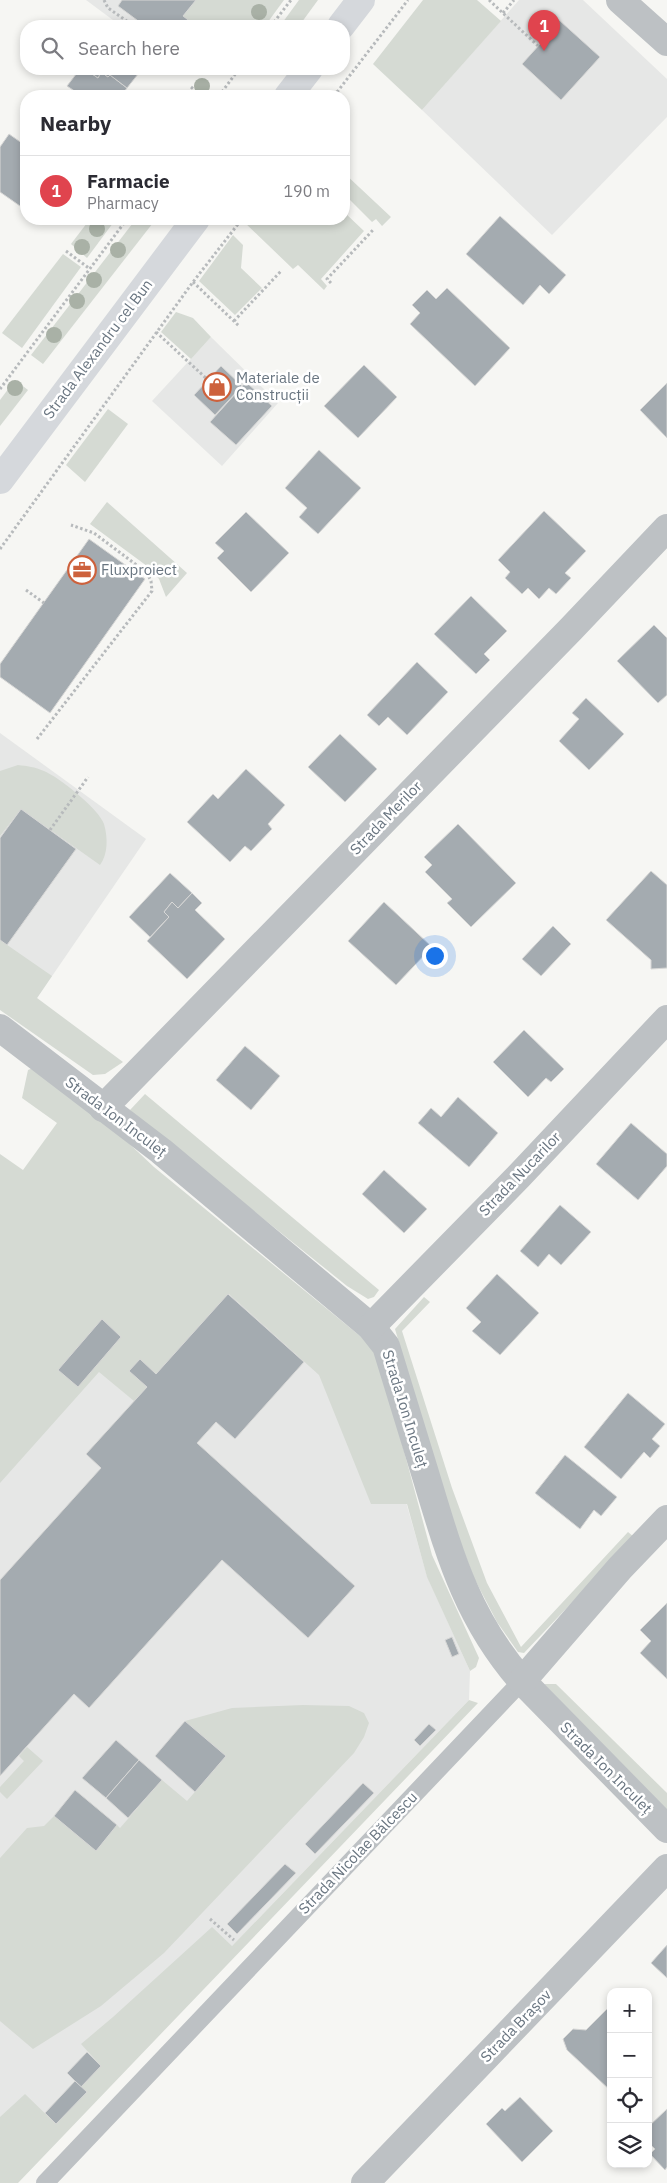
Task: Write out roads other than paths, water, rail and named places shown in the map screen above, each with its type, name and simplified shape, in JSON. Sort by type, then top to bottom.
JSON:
[{"type":"main road","points":[[346,20],[361,0]]},
{"type":"main road","points":[[293,90],[304,75]]},
{"type":"main road","name":"Strada Alexandru cel Bun","points":[[0,480],[191,225]]},
{"type":"street","points":[[620,0],[667,42]]},
{"type":"street","name":"Strada Merilor","points":[[103,1108],[571,629],[667,528]]},
{"type":"street","name":"Strada Nucarilor","points":[[371,1327],[519,1176],[667,1019]]},
{"type":"street","name":"Strada Ion Inculeț","points":[[0,1028],[162,1151],[371,1327],[386,1346],[448,1550],[466,1596],[484,1630],[501,1657],[522,1681],[667,1829]]},
{"type":"street","name":"Strada Nicolae Bălcescu","points":[[522,1681],[620,1568],[667,1519]]},
{"type":"street","name":"Strada Brașov","points":[[366,2183],[667,1868]]},
{"type":"lane","name":"Strada Nicolae Bălcescu","points":[[45,2183],[522,1681]]},
{"type":"place","name":"Farmacie","points":[[544,51]]},
{"type":"place","name":"Materiale de Construcții","points":[[217,387]]},
{"type":"place","name":"Fluxproiect","points":[[82,570]]}]
